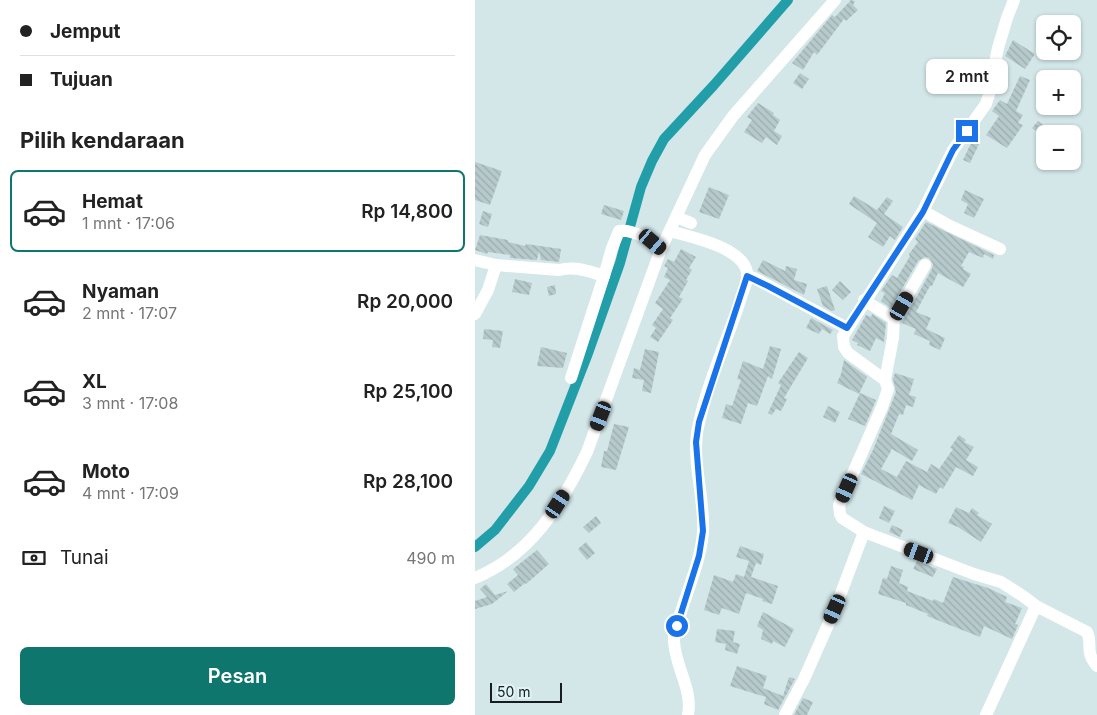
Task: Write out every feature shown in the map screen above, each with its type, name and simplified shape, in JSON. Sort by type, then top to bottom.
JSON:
[{"type":"street","points":[[475,578],[494,570],[516,554],[539,531],[573,480],[587,452],[657,245],[670,231],[705,154],[784,56],[835,0]]},
{"type":"street","points":[[885,380],[848,353],[843,336],[864,300],[923,212],[953,150],[981,112],[990,93],[998,48],[1014,0]]},
{"type":"street","points":[[923,212],[1000,249]]},
{"type":"street","points":[[676,217],[691,223]]},
{"type":"street","points":[[571,378],[617,232],[627,230],[657,245]]},
{"type":"street","points":[[670,231],[696,238],[729,251],[739,257],[745,265],[747,276],[699,422],[696,442],[703,531],[699,556],[674,640],[687,688],[690,706],[688,715]]},
{"type":"street","points":[[475,260],[496,265],[559,270],[569,267],[588,270],[604,276]]},
{"type":"street","points":[[475,314],[488,290],[496,265]]},
{"type":"street","points":[[925,265],[894,319],[893,338],[885,380],[887,393],[839,505],[840,514],[864,532],[974,574],[1001,582],[1036,606],[1087,632],[1089,636],[1089,654],[1097,666]]},
{"type":"street","points":[[747,276],[847,328]]},
{"type":"street","points":[[864,300],[894,319]]},
{"type":"street","points":[[785,715],[804,679],[835,609],[864,532]]},
{"type":"street","points":[[986,715],[1036,606]]},
{"type":"building","points":[[851,0],[855,1],[853,5],[858,10],[846,21],[844,19],[817,55],[814,52],[803,70],[792,63],[832,15],[835,17]]},
{"type":"building","points":[[1013,40],[1035,54],[1025,69],[1005,56]]},
{"type":"building","points":[[800,73],[809,79],[802,89],[793,83]]},
{"type":"building","points":[[1020,76],[1030,80],[1016,111],[1023,115],[1018,123],[1023,125],[1007,148],[986,135],[999,116],[992,111],[1000,100],[1007,104]]},
{"type":"building","points":[[758,103],[774,113],[773,115],[780,120],[774,131],[782,136],[777,145],[766,137],[762,143],[744,132],[752,120],[747,117]]},
{"type":"building","points":[[1038,121],[1043,125],[1036,125],[1036,131],[1032,128]]},
{"type":"building","points":[[973,139],[980,142],[970,163],[963,160]]},
{"type":"building","points":[[475,162],[502,171],[490,205],[475,200]]},
{"type":"building","points":[[709,187],[729,195],[719,219],[699,212]]},
{"type":"building","points":[[965,190],[984,199],[974,218],[964,213],[968,204],[961,200]]},
{"type":"building","points":[[854,196],[877,210],[887,197],[893,201],[884,214],[903,227],[895,240],[890,236],[883,247],[868,237],[877,223],[849,204]]},
{"type":"building","points":[[604,205],[624,211],[621,220],[601,214]]},
{"type":"building","points":[[483,211],[492,214],[488,227],[479,224]]},
{"type":"building","points":[[926,222],[994,255],[993,259],[984,254],[983,258],[969,252],[961,266],[971,274],[963,287],[938,273],[932,286],[930,286],[916,312],[931,318],[926,329],[945,338],[940,350],[929,345],[930,341],[914,334],[916,329],[902,323],[932,269],[933,264],[929,258],[925,257],[918,261],[891,308],[881,301],[885,293],[881,291],[892,275],[897,278],[910,256],[909,254],[918,242],[915,239]]},
{"type":"building","points":[[480,235],[508,240],[508,242],[525,246],[526,244],[561,249],[559,262],[541,260],[539,251],[537,260],[510,258],[510,255],[488,252],[487,254],[475,250]]},
{"type":"building","points":[[681,249],[696,257],[689,268],[692,270],[679,297],[683,299],[670,318],[673,320],[658,342],[650,337],[656,328],[652,325],[663,309],[655,303],[670,280],[664,277],[668,268],[664,266],[668,259],[674,262]]},
{"type":"building","points":[[763,260],[785,271],[786,266],[797,269],[794,280],[807,284],[804,295],[757,271]]},
{"type":"building","points":[[515,279],[532,283],[529,295],[512,292]]},
{"type":"building","points":[[840,281],[851,292],[843,300],[832,290]]},
{"type":"building","points":[[555,285],[556,294],[549,296],[547,287]]},
{"type":"building","points":[[827,286],[835,310],[832,311],[823,306],[817,289]]},
{"type":"building","points":[[872,314],[886,323],[884,342],[876,338],[870,351],[857,345],[858,343],[852,340],[866,315],[871,317]]},
{"type":"building","points":[[811,318],[833,330],[830,334],[822,329],[819,334],[806,328]]},
{"type":"building","points":[[484,329],[503,331],[500,348],[492,347],[493,340],[483,339]]},
{"type":"building","points":[[770,346],[781,349],[772,379],[768,376],[757,406],[748,403],[741,424],[722,418],[726,404],[732,406],[741,380],[737,379],[743,361],[763,369]]},
{"type":"building","points":[[541,347],[567,353],[563,368],[537,366]]},
{"type":"building","points":[[645,349],[659,352],[651,393],[642,391],[644,380],[632,378],[634,368],[640,370]]},
{"type":"building","points":[[799,352],[808,358],[784,398],[787,399],[781,411],[776,409],[772,415],[768,413],[781,385],[778,383]]},
{"type":"building","points":[[844,360],[867,377],[859,394],[837,383]]},
{"type":"building","points":[[895,373],[914,379],[909,395],[916,397],[913,407],[906,405],[903,415],[899,414],[891,434],[918,450],[912,461],[892,449],[881,469],[897,477],[906,461],[927,472],[931,464],[939,469],[953,449],[950,448],[959,435],[966,440],[964,442],[974,447],[966,460],[978,467],[973,476],[956,467],[943,489],[940,487],[936,494],[919,485],[912,500],[861,474],[873,450],[896,392],[893,379]]},
{"type":"building","points":[[860,393],[876,400],[865,426],[848,419]]},
{"type":"building","points":[[828,406],[840,412],[835,423],[823,417]]},
{"type":"building","points":[[614,424],[629,427],[616,470],[601,467],[604,451],[607,451]]},
{"type":"building","points":[[884,506],[895,511],[889,523],[879,518]]},
{"type":"building","points":[[956,507],[969,513],[972,508],[979,513],[977,515],[992,524],[981,542],[958,527],[948,523]]},
{"type":"building","points":[[596,516],[601,523],[589,533],[583,527]]},
{"type":"building","points":[[892,525],[903,530],[900,537],[889,532]]},
{"type":"building","points":[[586,542],[595,553],[587,560],[578,549]]},
{"type":"building","points":[[740,546],[764,554],[761,565],[756,563],[751,577],[778,586],[772,604],[746,593],[739,614],[722,608],[719,615],[704,610],[714,575],[733,582],[736,574],[744,577],[749,561],[736,557]]},
{"type":"building","points":[[537,550],[549,564],[514,592],[507,584],[518,575],[513,569]]},
{"type":"building","points":[[917,561],[937,569],[933,577],[913,569]]},
{"type":"building","points":[[891,566],[903,570],[899,583],[908,587],[907,591],[933,601],[934,599],[943,603],[953,577],[988,588],[1007,597],[1005,602],[1022,608],[1015,624],[1018,625],[1012,639],[984,626],[980,637],[927,616],[928,614],[906,605],[906,603],[878,594],[883,578],[887,579]]},
{"type":"building","points":[[486,584],[495,595],[508,591],[492,604],[475,609],[475,601],[487,597],[480,589]]},
{"type":"building","points":[[763,612],[794,629],[785,647],[773,641],[772,644],[761,639],[763,630],[757,626]]},
{"type":"building","points":[[717,629],[735,631],[733,642],[740,644],[737,654],[725,650],[726,644],[715,642]]},
{"type":"building","points":[[737,666],[767,676],[763,688],[783,696],[789,677],[795,679],[778,710],[764,704],[766,697],[730,686]]},
{"type":"building","points":[[803,698],[813,702],[807,715],[794,715]]},
{"type":"waterway","points":[[475,547],[495,530],[529,486],[550,451],[587,356],[620,263],[641,187],[664,139],[788,0]]},
{"type":"route","points":[[677,626],[699,556],[703,531],[696,442],[699,422],[747,276],[847,328],[923,212],[953,150],[967,131]]}]
